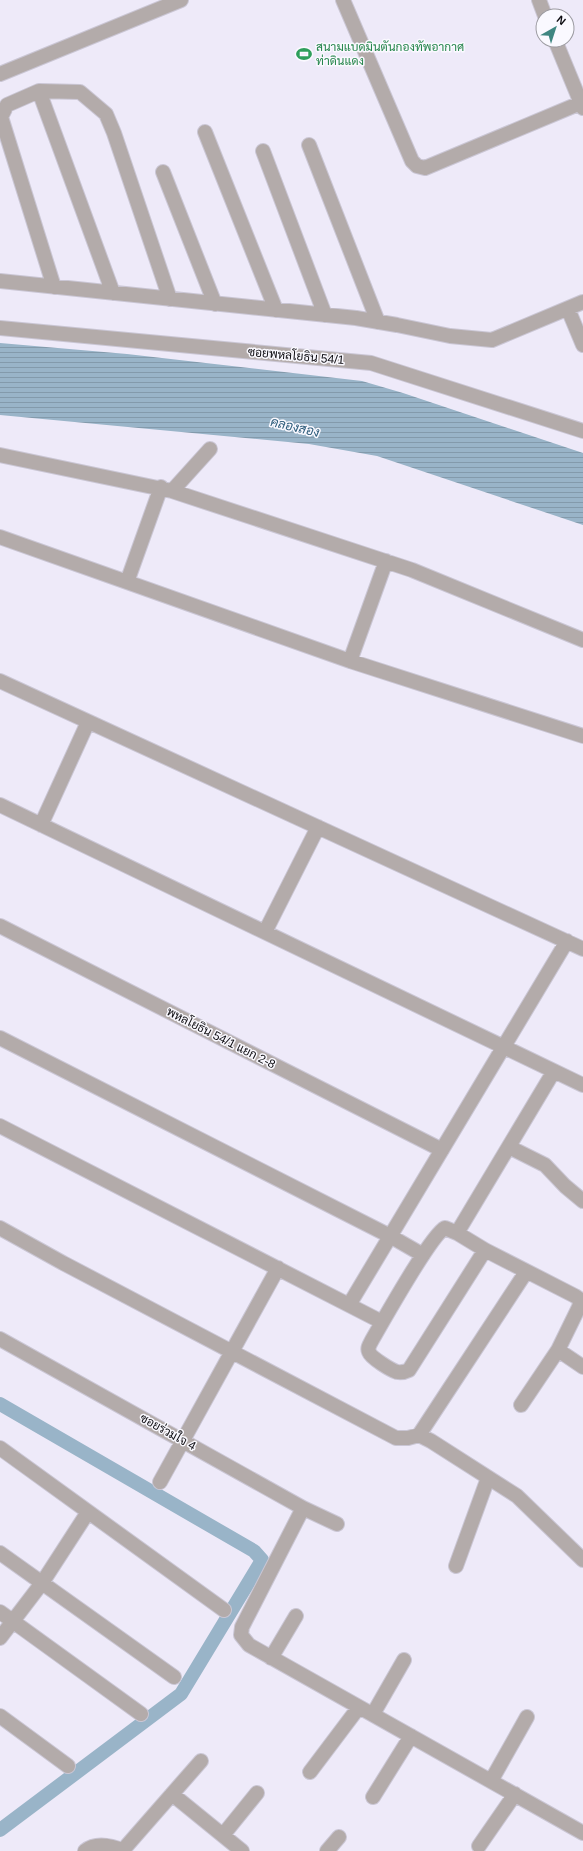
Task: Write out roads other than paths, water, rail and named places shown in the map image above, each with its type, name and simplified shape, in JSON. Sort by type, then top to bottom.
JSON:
[{"type":"street","points":[[0,74],[182,0]]},
{"type":"street","points":[[343,0],[412,161],[417,166],[425,168],[582,104],[558,48]]},
{"type":"street","points":[[54,286],[1,117],[7,105],[38,91],[80,92],[106,114],[170,299]]},
{"type":"street","points":[[38,91],[113,293]]},
{"type":"street","points":[[204,132],[276,310]]},
{"type":"street","points":[[310,145],[378,322]]},
{"type":"street","points":[[263,151],[326,315]]},
{"type":"street","points":[[163,172],[215,304]]},
{"type":"street","points":[[0,281],[326,315],[378,322],[450,336],[492,340],[583,302]]},
{"type":"street","points":[[568,308],[583,345]]},
{"type":"street","name":"ซอยพหลโยธิน 54/1","points":[[0,328],[371,363],[583,431]]},
{"type":"street","points":[[127,582],[167,489],[210,449]]},
{"type":"street","points":[[0,454],[167,489],[412,570],[583,640]]},
{"type":"street","points":[[0,537],[350,661],[583,736]]},
{"type":"street","points":[[350,661],[386,561]]},
{"type":"street","points":[[0,681],[583,949]]},
{"type":"street","points":[[41,825],[88,722]]},
{"type":"street","points":[[0,805],[583,1085]]},
{"type":"street","points":[[265,932],[318,827]]},
{"type":"street","name":"พหลโยธิน 54/1 แยก 2-8","points":[[0,926],[442,1150]]},
{"type":"street","points":[[350,1305],[567,941]]},
{"type":"street","points":[[0,1038],[390,1236],[423,1256]]},
{"type":"street","points":[[457,1232],[554,1071]]},
{"type":"street","points":[[0,1126],[382,1322]]},
{"type":"street","points":[[509,1147],[545,1165],[565,1186],[583,1201]]},
{"type":"street","points":[[0,1228],[396,1438],[420,1436],[431,1441],[517,1496],[583,1560]]},
{"type":"street","points":[[485,1250],[412,1367],[405,1372],[396,1372],[376,1359],[369,1352],[368,1347],[382,1322],[441,1230],[445,1228],[457,1232],[485,1250],[581,1300],[558,1350],[521,1405]]},
{"type":"street","points":[[160,1482],[278,1268]]},
{"type":"street","points":[[420,1436],[526,1272]]},
{"type":"street","name":"ซอยร่วมใจ 4","points":[[0,1339],[303,1508],[337,1524]]},
{"type":"street","points":[[558,1350],[583,1367]]},
{"type":"street","points":[[0,1448],[224,1610]]},
{"type":"street","points":[[456,1566],[488,1478]]},
{"type":"street","points":[[303,1508],[242,1627],[241,1635],[249,1645],[583,1833]]},
{"type":"street","points":[[0,1638],[42,1582],[88,1512]]},
{"type":"street","points":[[0,1553],[174,1677]]},
{"type":"street","points":[[0,1612],[141,1714]]},
{"type":"street","points":[[271,1658],[296,1616]]},
{"type":"street","points":[[373,1714],[404,1660]]},
{"type":"street","points":[[310,1772],[358,1706]]},
{"type":"street","points":[[0,1716],[68,1766]]},
{"type":"street","points":[[491,1781],[527,1717]]},
{"type":"street","points":[[373,1797],[411,1736]]},
{"type":"street","points":[[85,1851],[92,1846],[103,1845],[124,1850],[201,1761]]},
{"type":"street","points":[[223,1835],[257,1793]]},
{"type":"street","points":[[172,1794],[242,1851]]},
{"type":"street","points":[[479,1846],[515,1794]]},
{"type":"street","points":[[327,1851],[339,1837]]},
{"type":"water","name":"คลองสอง","points":[[0,343],[127,354],[362,381],[403,393],[583,453],[583,525],[377,456],[309,444],[0,415]]},
{"type":"waterway","points":[[0,1404],[254,1551],[262,1560],[181,1694],[0,1830]]},
{"type":"place","name":"สนามแบดมินตันกองทัพอากาศ ท่าดินแดง","points":[[304,54]]}]
